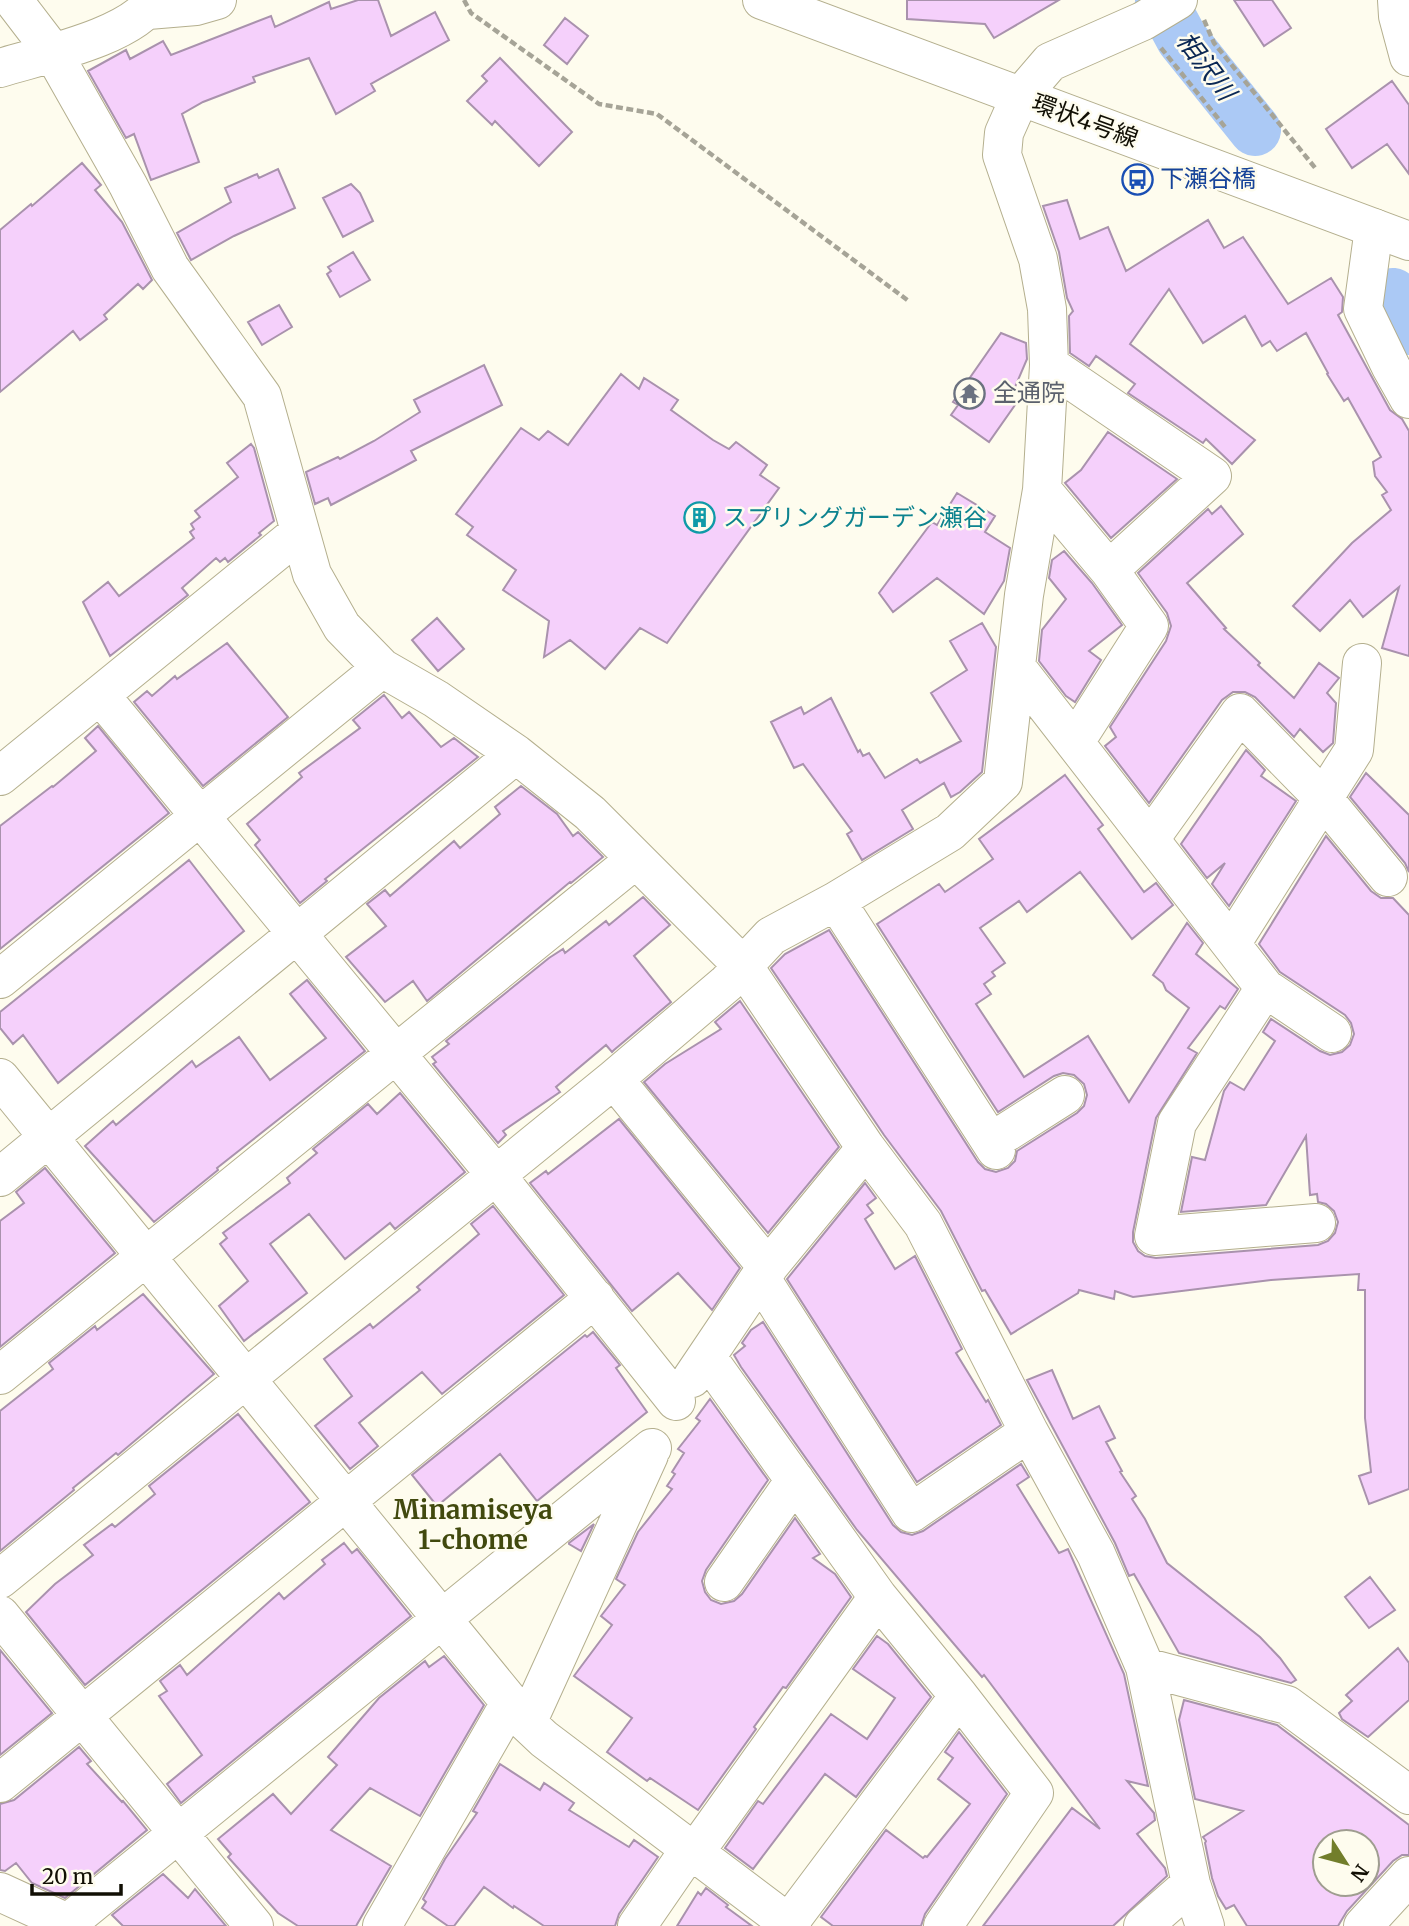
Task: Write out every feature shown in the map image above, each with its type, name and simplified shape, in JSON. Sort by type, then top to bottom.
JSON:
[{"type":"street","points":[[13,0],[52,51],[128,185],[170,268],[262,396],[312,574],[342,627],[382,668],[436,699],[516,754],[590,813],[744,968],[866,1148],[931,1238],[1029,1433],[1096,1554],[1144,1667],[1191,1884],[1205,1926]]},
{"type":"street","points":[[0,68],[112,33],[131,23],[151,5],[196,6],[217,0]]},
{"type":"street","points":[[1397,0],[1398,16],[1409,57]]},
{"type":"street","name":"環状4号線","points":[[780,3],[1020,97],[1376,229]]},
{"type":"street","points":[[0,1580],[614,1079],[744,968],[771,936],[836,901],[950,832],[1003,782],[1024,595],[1041,490],[1049,365],[1047,309],[1038,259],[1002,155],[1004,133],[1020,97],[1050,62],[1160,10]]},
{"type":"street","points":[[1376,229],[1363,309],[1409,399]]},
{"type":"street","points":[[1049,365],[1212,476],[1109,570]]},
{"type":"street","points":[[1041,490],[1109,570],[1149,626],[1075,742]]},
{"type":"street","points":[[0,776],[300,532]]},
{"type":"street","points":[[1231,944],[1354,750],[1362,663]]},
{"type":"street","points":[[1016,667],[1265,988],[1332,1033]]},
{"type":"street","points":[[0,979],[382,668]]},
{"type":"street","points":[[100,695],[496,1175],[676,1401]]},
{"type":"street","points":[[1150,839],[1240,713],[1322,797],[1388,877]]},
{"type":"street","points":[[0,1177],[516,754]]},
{"type":"street","points":[[0,1375],[636,859]]},
{"type":"street","points":[[836,901],[994,1146],[1065,1095]]},
{"type":"street","points":[[1265,988],[1177,1123],[1154,1236],[1316,1223]]},
{"type":"street","points":[[0,1078],[519,1713],[544,1739],[791,1925],[960,1696]]},
{"type":"street","points":[[614,1079],[764,1273],[911,1513],[1029,1433]]},
{"type":"street","points":[[396,1920],[519,1713],[676,1401],[764,1273],[866,1148]]},
{"type":"street","points":[[0,1783],[595,1298]]},
{"type":"street","points":[[707,1357],[878,1597],[960,1696],[1034,1793],[943,1926]]},
{"type":"street","points":[[0,1892],[52,1922],[178,1834],[652,1448]]},
{"type":"street","points":[[724,1582],[795,1480]]},
{"type":"street","points":[[637,1926],[878,1597]]},
{"type":"street","points":[[0,1615],[254,1926]]},
{"type":"street","points":[[1144,1667],[1287,1705],[1409,1795]]},
{"type":"street","points":[[1363,1926],[1409,1876]]},
{"type":"street","points":[[1143,1926],[1191,1884]]},
{"type":"path","points":[[464,0],[471,13],[599,104],[657,114],[910,302]]},
{"type":"path","points":[[1225,127],[1155,40],[1160,10],[1214,43],[1319,172]]},
{"type":"building","points":[[358,0],[378,0],[391,36],[435,12],[449,40],[371,84],[375,91],[336,114],[309,58],[253,77],[255,82],[203,102],[182,114],[199,162],[151,180],[134,134],[126,138],[88,71],[126,50],[130,59],[163,41],[171,55],[271,16],[275,27],[329,2],[331,9]]},
{"type":"building","points":[[907,0],[1059,0],[994,38],[985,24],[907,19]]},
{"type":"building","points":[[1234,0],[1272,0],[1291,28],[1264,46]]},
{"type":"building","points":[[565,18],[588,36],[567,64],[544,45]]},
{"type":"building","points":[[500,58],[572,132],[539,166],[495,121],[492,125],[467,101],[487,81],[482,76]]},
{"type":"building","points":[[1392,81],[1409,105],[1409,174],[1387,144],[1352,168],[1326,129]]},
{"type":"building","points":[[82,163],[101,185],[95,190],[122,222],[152,280],[143,289],[138,284],[104,315],[107,319],[80,340],[73,331],[0,392],[0,230]]},
{"type":"building","points":[[278,169],[295,208],[234,236],[191,260],[177,233],[231,202],[225,188],[257,174],[259,178]]},
{"type":"building","points":[[351,184],[360,193],[373,221],[343,237],[323,198]]},
{"type":"building","points":[[1067,200],[1080,239],[1108,227],[1126,271],[1208,220],[1224,248],[1243,237],[1288,304],[1331,278],[1343,297],[1342,312],[1338,315],[1390,410],[1402,419],[1409,431],[1409,656],[1382,648],[1399,587],[1363,617],[1350,600],[1320,631],[1293,606],[1352,543],[1391,510],[1382,495],[1387,492],[1375,476],[1373,462],[1381,457],[1348,398],[1344,401],[1327,374],[1306,333],[1277,351],[1270,341],[1262,346],[1245,316],[1203,343],[1169,289],[1130,344],[1255,440],[1232,464],[1206,439],[1203,443],[1128,393],[1135,384],[1096,356],[1089,366],[1070,353],[1069,316],[1073,311],[1067,298],[1059,252],[1043,206]]},
{"type":"building","points":[[353,252],[370,280],[340,297],[327,274],[331,271],[328,267]]},
{"type":"building","points":[[279,305],[292,327],[262,345],[248,322]]},
{"type":"building","points":[[1001,333],[1026,343],[1027,359],[1009,401],[1015,405],[989,442],[951,415],[958,405],[953,402]]},
{"type":"building","points":[[484,365],[502,405],[411,451],[416,460],[392,473],[331,505],[328,498],[315,504],[306,472],[338,457],[340,459],[374,441],[420,412],[414,400]]},
{"type":"building","name":"スプリングガーデン瀬谷","points":[[621,374],[639,389],[644,378],[678,400],[671,410],[729,449],[736,442],[767,465],[760,475],[779,488],[667,643],[640,628],[605,669],[570,640],[544,657],[549,621],[503,590],[516,570],[467,535],[473,527],[456,514],[521,428],[539,440],[548,431],[568,445]]},
{"type":"building","points":[[1108,432],[1177,479],[1111,538],[1065,483],[1081,470]]},
{"type":"building","points":[[251,444],[274,521],[228,562],[225,558],[220,562],[216,558],[182,588],[188,595],[110,656],[83,602],[108,582],[119,596],[194,538],[190,532],[194,529],[191,524],[200,517],[195,511],[238,477],[227,463]]},
{"type":"building","points":[[957,493],[995,516],[985,532],[1010,548],[1004,581],[984,614],[937,578],[893,612],[879,593],[932,522],[937,525]]},
{"type":"building","points":[[1221,506],[1243,534],[1187,583],[1226,628],[1224,629],[1294,698],[1319,663],[1339,678],[1327,693],[1336,703],[1333,743],[1323,752],[1300,729],[1294,737],[1255,697],[1245,692],[1233,692],[1222,700],[1149,803],[1105,746],[1116,737],[1110,727],[1166,641],[1171,626],[1167,613],[1138,573],[1208,509],[1212,514]]},
{"type":"building","points":[[1064,551],[1092,583],[1122,625],[1089,651],[1101,660],[1075,702],[1066,696],[1039,661],[1042,630],[1066,599],[1049,578],[1052,560]]},
{"type":"building","points":[[437,618],[464,649],[438,671],[412,640]]},
{"type":"building","points":[[982,623],[996,647],[982,772],[951,797],[944,783],[902,810],[913,829],[862,860],[847,834],[852,831],[803,764],[794,768],[771,722],[801,707],[804,714],[831,698],[858,752],[860,750],[863,756],[869,753],[885,778],[917,759],[920,763],[961,741],[931,693],[967,670],[950,641]]},
{"type":"building","points":[[227,643],[288,717],[203,786],[134,702],[147,691],[152,696],[175,676],[177,679]]},
{"type":"building","points":[[384,695],[402,718],[409,712],[441,747],[454,738],[478,757],[325,879],[327,881],[300,903],[255,845],[260,840],[247,824],[302,777],[299,773],[360,728],[353,720]]},
{"type":"building","points":[[98,726],[169,813],[0,949],[0,826],[96,751],[85,738]]},
{"type":"building","points":[[1246,750],[1265,770],[1261,776],[1296,801],[1229,906],[1212,884],[1225,863],[1207,878],[1181,844]]},
{"type":"building","points":[[1366,773],[1409,815],[1409,872],[1405,863],[1350,797]]},
{"type":"building","points":[[1065,775],[1103,825],[1098,829],[1144,892],[1156,883],[1173,905],[1132,939],[1080,872],[1027,912],[1019,901],[980,928],[1005,963],[992,972],[995,976],[984,984],[991,994],[976,1004],[1024,1077],[1088,1036],[1129,1102],[1189,1008],[1166,990],[1163,983],[1153,975],[1187,923],[1203,943],[1196,954],[1238,989],[1225,1009],[1220,1006],[1188,1048],[1197,1053],[1156,1118],[1133,1232],[1133,1242],[1145,1256],[1156,1258],[1318,1245],[1328,1241],[1335,1233],[1338,1222],[1334,1211],[1326,1204],[1318,1202],[1317,1194],[1310,1195],[1306,1136],[1266,1205],[1181,1212],[1192,1157],[1205,1160],[1224,1091],[1230,1082],[1244,1090],[1275,1041],[1263,1032],[1271,1019],[1330,1055],[1342,1052],[1350,1045],[1354,1034],[1345,1015],[1280,972],[1259,944],[1326,836],[1371,891],[1381,898],[1393,898],[1409,915],[1409,1489],[1369,1504],[1359,1476],[1371,1472],[1365,1418],[1365,1290],[1358,1290],[1359,1274],[1271,1280],[1133,1297],[1115,1291],[1114,1299],[1079,1290],[1011,1334],[985,1290],[982,1291],[941,1211],[884,1135],[771,968],[785,954],[829,930],[978,1162],[985,1169],[996,1172],[1008,1168],[1015,1161],[1017,1151],[1084,1106],[1087,1095],[1084,1084],[1074,1075],[1063,1073],[998,1112],[877,924],[939,884],[945,892],[993,859],[979,839]]},
{"type":"building","points":[[521,786],[557,814],[573,836],[578,832],[603,857],[427,1001],[413,981],[385,1002],[346,957],[386,926],[367,904],[385,890],[390,896],[454,841],[460,848],[500,814],[495,807]]},
{"type":"building","points":[[189,860],[244,931],[58,1083],[23,1035],[13,1044],[0,1028],[0,1012]]},
{"type":"building","points":[[643,897],[670,925],[634,956],[671,1002],[612,1052],[606,1045],[556,1087],[560,1092],[503,1131],[506,1135],[498,1143],[433,1064],[436,1062],[432,1057],[449,1044],[446,1041],[549,958],[563,949],[565,953],[606,921],[609,925]]},
{"type":"building","points":[[307,980],[365,1051],[217,1168],[218,1170],[154,1222],[85,1146],[113,1121],[116,1125],[192,1061],[196,1067],[239,1037],[270,1080],[326,1038],[290,994]]},
{"type":"building","points":[[740,1001],[839,1147],[768,1233],[644,1082],[665,1064],[721,1029],[715,1022]]},
{"type":"building","points":[[400,1093],[465,1172],[395,1229],[390,1223],[345,1259],[309,1214],[270,1244],[307,1293],[244,1341],[219,1306],[248,1281],[220,1244],[227,1238],[223,1233],[290,1183],[287,1178],[317,1153],[313,1149],[368,1104],[377,1114]]},
{"type":"building","points":[[619,1119],[740,1268],[712,1310],[678,1273],[632,1311],[530,1183],[546,1171],[548,1174]]},
{"type":"building","points":[[45,1168],[115,1253],[0,1347],[0,1221],[24,1203],[16,1192]]},
{"type":"building","points":[[865,1183],[876,1198],[867,1205],[873,1213],[865,1219],[895,1269],[915,1256],[962,1349],[956,1353],[986,1402],[988,1400],[1001,1425],[917,1482],[787,1279]]},
{"type":"building","points":[[493,1206],[564,1295],[442,1394],[422,1372],[359,1423],[378,1446],[350,1469],[315,1426],[352,1396],[324,1359],[370,1324],[373,1328],[420,1290],[417,1287],[479,1234],[471,1224]]},
{"type":"building","points":[[143,1294],[214,1374],[0,1551],[0,1411],[53,1369],[49,1363],[95,1326],[97,1330]]},
{"type":"building","points":[[763,1322],[893,1525],[901,1532],[912,1535],[923,1531],[1021,1464],[1029,1477],[1017,1485],[1059,1553],[1068,1549],[1124,1674],[1148,1786],[1127,1781],[1154,1813],[1155,1820],[1137,1834],[1165,1868],[1167,1876],[1113,1926],[983,1926],[1072,1808],[1100,1829],[984,1675],[982,1677],[857,1530],[741,1367],[734,1355],[745,1346],[742,1343],[751,1330]]},
{"type":"building","points":[[593,1332],[620,1365],[616,1368],[647,1412],[537,1501],[500,1454],[437,1506],[412,1475],[585,1335],[587,1337]]},
{"type":"building","points":[[1052,1370],[1073,1419],[1099,1406],[1115,1438],[1106,1442],[1122,1471],[1120,1472],[1136,1496],[1132,1499],[1167,1563],[1260,1637],[1296,1680],[1291,1683],[1179,1653],[1134,1574],[1129,1576],[1115,1543],[1027,1380]]},
{"type":"building","points":[[710,1399],[768,1480],[706,1570],[702,1581],[705,1592],[711,1600],[721,1604],[734,1601],[742,1594],[795,1518],[820,1554],[813,1558],[835,1574],[851,1597],[786,1688],[783,1687],[754,1727],[756,1729],[698,1810],[650,1778],[647,1781],[607,1752],[632,1718],[574,1676],[612,1625],[601,1616],[625,1585],[616,1579],[638,1532],[672,1489],[667,1486],[684,1453],[678,1449],[700,1421],[696,1418]]},
{"type":"building","points":[[238,1414],[310,1502],[85,1685],[26,1612],[55,1584],[93,1555],[84,1545],[112,1524],[115,1527],[155,1494],[149,1486]]},
{"type":"building","points":[[594,1524],[581,1551],[569,1544],[569,1543]]},
{"type":"building","points":[[344,1543],[352,1553],[357,1549],[411,1616],[181,1803],[167,1784],[202,1755],[159,1696],[167,1691],[160,1681],[180,1665],[187,1675],[279,1593],[284,1599],[325,1564],[322,1560]]},
{"type":"building","points":[[1370,1577],[1395,1610],[1369,1628],[1345,1597]]},
{"type":"building","points":[[877,1636],[888,1644],[931,1697],[856,1797],[825,1774],[753,1869],[725,1848],[758,1801],[763,1804],[831,1714],[867,1739],[895,1698],[853,1669]]},
{"type":"building","points":[[1398,1648],[1409,1663],[1409,1700],[1368,1737],[1342,1719],[1339,1713],[1352,1701],[1346,1695]]},
{"type":"building","points":[[0,1650],[52,1713],[0,1755]]},
{"type":"building","points":[[444,1656],[484,1705],[420,1816],[370,1788],[331,1830],[391,1866],[356,1926],[298,1926],[278,1913],[228,1857],[231,1854],[218,1839],[273,1794],[291,1814],[337,1765],[328,1757],[379,1698],[425,1661],[429,1667]]},
{"type":"building","points":[[1184,1700],[1277,1725],[1409,1825],[1409,1855],[1402,1855],[1393,1861],[1381,1874],[1381,1828],[1311,1828],[1311,1898],[1359,1898],[1338,1926],[1247,1926],[1234,1905],[1226,1909],[1218,1896],[1203,1837],[1243,1811],[1195,1799],[1179,1720]]},
{"type":"building","points":[[959,1732],[1007,1794],[925,1914],[921,1926],[833,1926],[821,1917],[886,1830],[923,1858],[927,1857],[970,1804],[938,1779],[953,1758],[945,1752]]},
{"type":"building","points":[[79,1747],[91,1761],[87,1764],[147,1830],[65,1898],[32,1883],[16,1863],[5,1871],[0,1870],[0,1804],[14,1800]]},
{"type":"building","points":[[500,1764],[540,1790],[544,1783],[574,1803],[569,1810],[629,1847],[634,1840],[658,1857],[619,1914],[615,1926],[544,1926],[484,1887],[454,1926],[448,1926],[422,1908],[426,1902],[423,1899],[445,1859],[477,1813],[473,1811]]},
{"type":"building","points":[[163,1874],[188,1898],[195,1889],[226,1926],[123,1926],[112,1915]]},
{"type":"building","points":[[706,1888],[752,1926],[677,1926],[698,1892],[701,1895]]},
{"type":"waterway","name":"相沢川","points":[[1161,0],[1182,39],[1255,130]]},
{"type":"waterway","points":[[1393,294],[1409,329]]},
{"type":"place","name":"下瀬谷橋","points":[[1137,179]]},
{"type":"place","name":"全通院","points":[[970,393]]},
{"type":"place","name":"スプリングガーデン瀬谷","points":[[700,518]]},
{"type":"district","name":"Minamiseya 1-chome","points":[[473,1525]]}]
